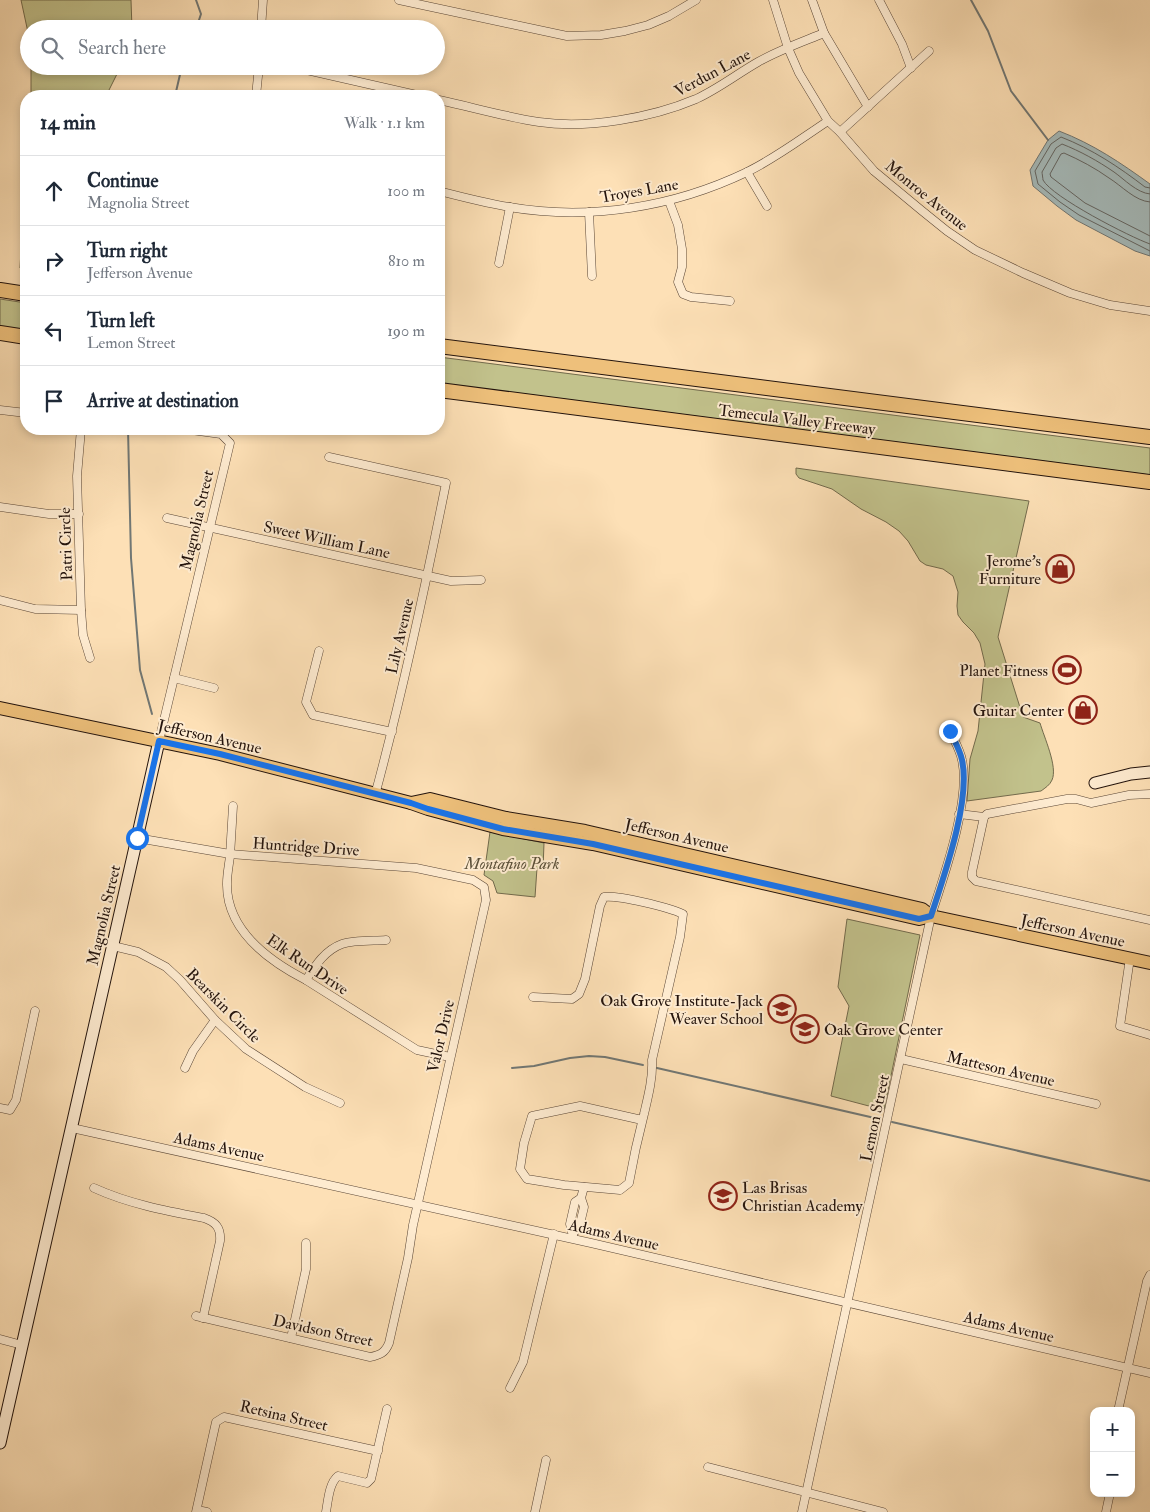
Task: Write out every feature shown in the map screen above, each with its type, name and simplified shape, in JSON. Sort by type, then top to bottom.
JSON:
[{"type":"highway","points":[[0,290],[20,293]]},
{"type":"highway","points":[[0,333],[20,336]]},
{"type":"highway","name":"Temecula Valley Freeway","points":[[445,347],[1150,438]]},
{"type":"highway","name":"Temecula Valley Freeway","points":[[445,391],[1150,482]]},
{"type":"main road","name":"Jefferson Avenue","points":[[0,708],[220,754],[411,803],[503,829],[593,844],[919,919],[931,916],[1150,963]]},
{"type":"main road","name":"Jefferson Avenue","points":[[411,803],[430,799],[506,818],[585,831],[922,909],[931,916]]},
{"type":"main road","points":[[593,844],[614,844],[684,860],[694,856]]},
{"type":"street","points":[[262,20],[263,0]]},
{"type":"street","points":[[399,0],[567,36],[601,35],[633,29],[669,16],[696,0]]},
{"type":"street","name":"Monroe Avenue","points":[[773,0],[788,48],[799,73],[828,121],[874,171],[947,231],[975,250],[1070,293],[1110,305],[1150,311]]},
{"type":"street","points":[[812,0],[824,33],[868,107]]},
{"type":"street","points":[[879,0],[902,44],[911,68]]},
{"type":"street","name":"Verdun Lane","points":[[445,101],[540,122],[584,123],[629,119],[672,109],[698,98],[733,79],[758,62],[824,33]]},
{"type":"street","points":[[840,132],[929,51]]},
{"type":"street","points":[[257,90],[258,75]]},
{"type":"street","points":[[329,75],[395,90]]},
{"type":"street","name":"Troyes Lane","points":[[445,192],[510,207],[549,211],[589,212],[669,201],[712,187],[747,172],[828,121]]},
{"type":"street","points":[[747,172],[767,206]]},
{"type":"street","points":[[669,201],[678,225],[682,249],[682,267],[678,282],[683,294],[691,297],[730,301]]},
{"type":"street","points":[[499,263],[510,207]]},
{"type":"street","points":[[589,212],[592,276]]},
{"type":"street","points":[[0,410],[20,413]]},
{"type":"street","name":"Patri Circle","points":[[80,435],[77,476],[81,610],[83,635],[90,658]]},
{"type":"street","name":"Magnolia Street","points":[[0,1443],[159,741],[230,443],[222,435]]},
{"type":"street","name":"Lily Avenue","points":[[329,457],[446,483],[392,732],[375,795]]},
{"type":"street","points":[[0,507],[49,514],[79,514]]},
{"type":"street","name":"Sweet William Lane","points":[[167,518],[451,581],[481,580]]},
{"type":"street","points":[[0,600],[36,609],[81,610]]},
{"type":"street","points":[[319,651],[306,702],[310,711],[317,717],[392,732]]},
{"type":"street","points":[[174,678],[214,688]]},
{"type":"street","name":"Lemon Street","points":[[802,1512],[931,916],[948,864],[960,814],[963,781],[962,760],[950,731]]},
{"type":"street","points":[[1095,783],[1131,774],[1150,772]]},
{"type":"street","points":[[960,814],[984,817],[987,814],[1067,799],[1091,803],[1129,795],[1150,794]]},
{"type":"street","name":"Elk Run Drive","points":[[233,806],[227,884],[231,909],[243,931],[263,953],[289,971],[417,1050],[450,1057]]},
{"type":"street","points":[[984,817],[972,872],[972,877],[976,881],[1150,920]]},
{"type":"street","name":"Huntridge Drive","points":[[137,838],[230,854],[392,865],[473,880]]},
{"type":"street","name":"Valor Drive","points":[[417,1204],[486,900],[484,887],[473,880]]},
{"type":"street","points":[[532,997],[572,1000],[579,994],[585,979],[600,906],[604,897],[614,896],[673,910],[682,914],[680,937],[652,1060],[652,1071],[629,1184],[620,1190],[564,1186],[527,1178],[520,1169],[524,1142],[532,1116],[580,1106],[642,1120]]},
{"type":"street","points":[[306,980],[327,953],[343,944],[386,940]]},
{"type":"street","name":"Bearskin Circle","points":[[113,946],[138,952],[166,966],[215,1020],[246,1050],[305,1087],[340,1103]]},
{"type":"street","points":[[1130,958],[1120,1026],[1150,1035]]},
{"type":"street","points":[[0,1108],[10,1110],[16,1100],[35,1011]]},
{"type":"street","points":[[185,1068],[193,1051],[215,1020]]},
{"type":"street","name":"Matteson Avenue","points":[[901,1059],[1096,1104]]},
{"type":"street","name":"Adams Avenue","points":[[72,1128],[554,1234],[573,1236],[847,1303],[1150,1373]]},
{"type":"street","points":[[573,1236],[579,1228],[584,1207],[581,1198],[584,1187]]},
{"type":"street","name":"Davidson Street","points":[[94,1188],[129,1202],[204,1218],[213,1221],[218,1226],[220,1241],[199,1317],[370,1357],[385,1351],[389,1343],[408,1258],[417,1204]]},
{"type":"street","points":[[573,1236],[570,1224],[572,1212],[575,1202],[581,1198]]},
{"type":"street","points":[[572,1212],[582,1214]]},
{"type":"street","points":[[510,1388],[523,1362],[554,1234]]},
{"type":"street","points":[[291,1338],[306,1269],[306,1243]]},
{"type":"street","points":[[1119,1407],[1147,1281],[1150,1275]]},
{"type":"street","points":[[0,1339],[22,1345]]},
{"type":"street","points":[[326,1512],[332,1484],[338,1476],[367,1483],[371,1479],[387,1409]]},
{"type":"street","name":"Retsina Street","points":[[196,1511],[216,1422],[224,1417],[378,1451]]},
{"type":"street","points":[[535,1512],[546,1460]]},
{"type":"street","points":[[708,1467],[806,1494],[883,1512]]},
{"type":"street","points":[[1106,1512],[1109,1497]]},
{"type":"street","points":[[196,1511],[207,1512]]},
{"type":"green space","points":[[21,0],[131,0],[132,20],[25,20]]},
{"type":"green space","points":[[31,75],[116,75],[109,90],[31,90]]},
{"type":"green space","points":[[0,299],[20,302],[20,329],[0,327]]},
{"type":"green space","points":[[445,358],[1150,448],[1150,475],[445,384]]},
{"type":"green space","points":[[796,468],[1029,501],[998,637],[1023,717],[1040,723],[1050,752],[1053,774],[1051,782],[1046,788],[1041,791],[967,801],[970,759],[978,731],[985,664],[980,643],[958,615],[958,592],[953,576],[943,569],[926,565],[920,561],[908,541],[899,531],[886,522],[861,509],[832,489],[799,478],[796,474]]},
{"type":"green space","name":"Montafino Park","points":[[490,832],[544,843],[543,869],[537,868],[535,897],[497,893],[493,881],[484,875]]},
{"type":"green space","points":[[847,919],[920,935],[884,1110],[831,1096],[849,1006],[838,987]]},
{"type":"water","points":[[1059,131],[1106,155],[1150,184],[1150,256],[1135,251],[1076,220],[1033,186],[1030,170],[1048,140]]},
{"type":"waterway","points":[[196,0],[201,14],[199,20]]},
{"type":"waterway","points":[[971,0],[988,31],[1011,91],[1048,140]]},
{"type":"waterway","points":[[176,90],[180,75]]},
{"type":"waterway","points":[[128,435],[131,558],[140,670],[152,714]]},
{"type":"waterway","points":[[512,1068],[589,1056],[605,1057],[643,1065]]},
{"type":"waterway","points":[[657,1068],[879,1119]]},
{"type":"waterway","points":[[892,1122],[1150,1181]]},
{"type":"place","name":"Jerome's Furniture","points":[[1060,569]]},
{"type":"place","name":"Planet Fitness","points":[[1067,670]]},
{"type":"place","name":"Guitar Center","points":[[1083,710]]},
{"type":"place","name":"Oak Grove Institute-Jack Weaver School","points":[[782,1009]]},
{"type":"place","name":"Oak Grove Center","points":[[805,1029]]},
{"type":"place","name":"Las Brisas Christian Academy","points":[[723,1196]]},
{"type":"route","points":[[137,838],[159,741],[220,754],[411,803],[503,829],[593,844],[919,919],[931,916],[948,864],[962,799],[962,760],[950,731]]}]
